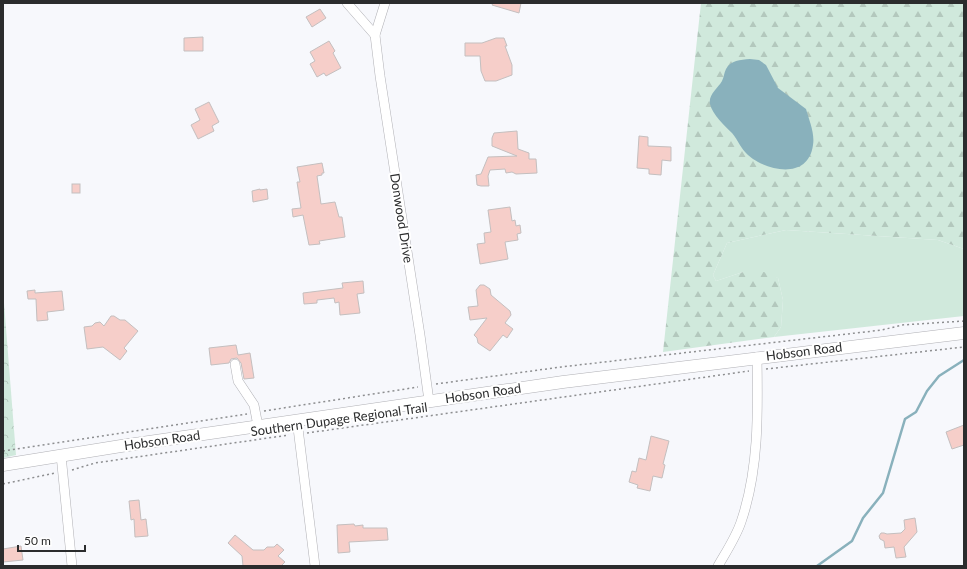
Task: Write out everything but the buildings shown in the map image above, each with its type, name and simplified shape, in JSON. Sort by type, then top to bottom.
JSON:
[{"type":"main road","name":"Hobson Road","points":[[3,465],[297,420],[600,377],[964,332]]},
{"type":"street","points":[[347,3],[375,35]]},
{"type":"street","points":[[375,35],[385,3]]},
{"type":"street","name":"Donwood Drive","points":[[375,35],[429,401]]},
{"type":"street","points":[[718,566],[741,523],[752,478],[758,412],[757,357]]},
{"type":"street","points":[[235,364],[238,380],[251,399],[256,413],[258,426]]},
{"type":"street","points":[[297,420],[300,434],[315,566]]},
{"type":"street","points":[[61,455],[72,566]]},
{"type":"path","points":[[439,384],[561,367],[882,330],[902,325],[964,321]]},
{"type":"path","points":[[764,369],[964,347]]},
{"type":"path","name":"Southern Dupage Regional Trail","points":[[71,470],[96,463],[753,370]]},
{"type":"path","points":[[3,451],[419,387]]},
{"type":"path","points":[[3,484],[50,474]]},
{"type":"green space","points":[[701,3],[964,3],[964,249],[938,240],[786,230],[727,243],[713,275],[716,281],[743,272],[764,272],[778,278],[783,300],[781,327],[774,337],[663,352]]},
{"type":"green space","points":[[786,230],[938,240],[964,249],[964,316],[774,337],[781,327],[783,300],[778,278],[743,272],[716,281],[713,275],[727,243]]},
{"type":"green space","points":[[3,290],[16,455],[3,458]]},
{"type":"water","points":[[750,59],[759,60],[766,65],[778,88],[806,109],[812,131],[813,145],[806,162],[792,169],[766,166],[748,155],[711,108],[710,98],[722,81],[725,70],[728,66],[736,61]]},
{"type":"waterway","points":[[817,566],[852,541],[863,518],[883,493],[905,419],[916,412],[927,391],[939,376],[964,360]]}]
